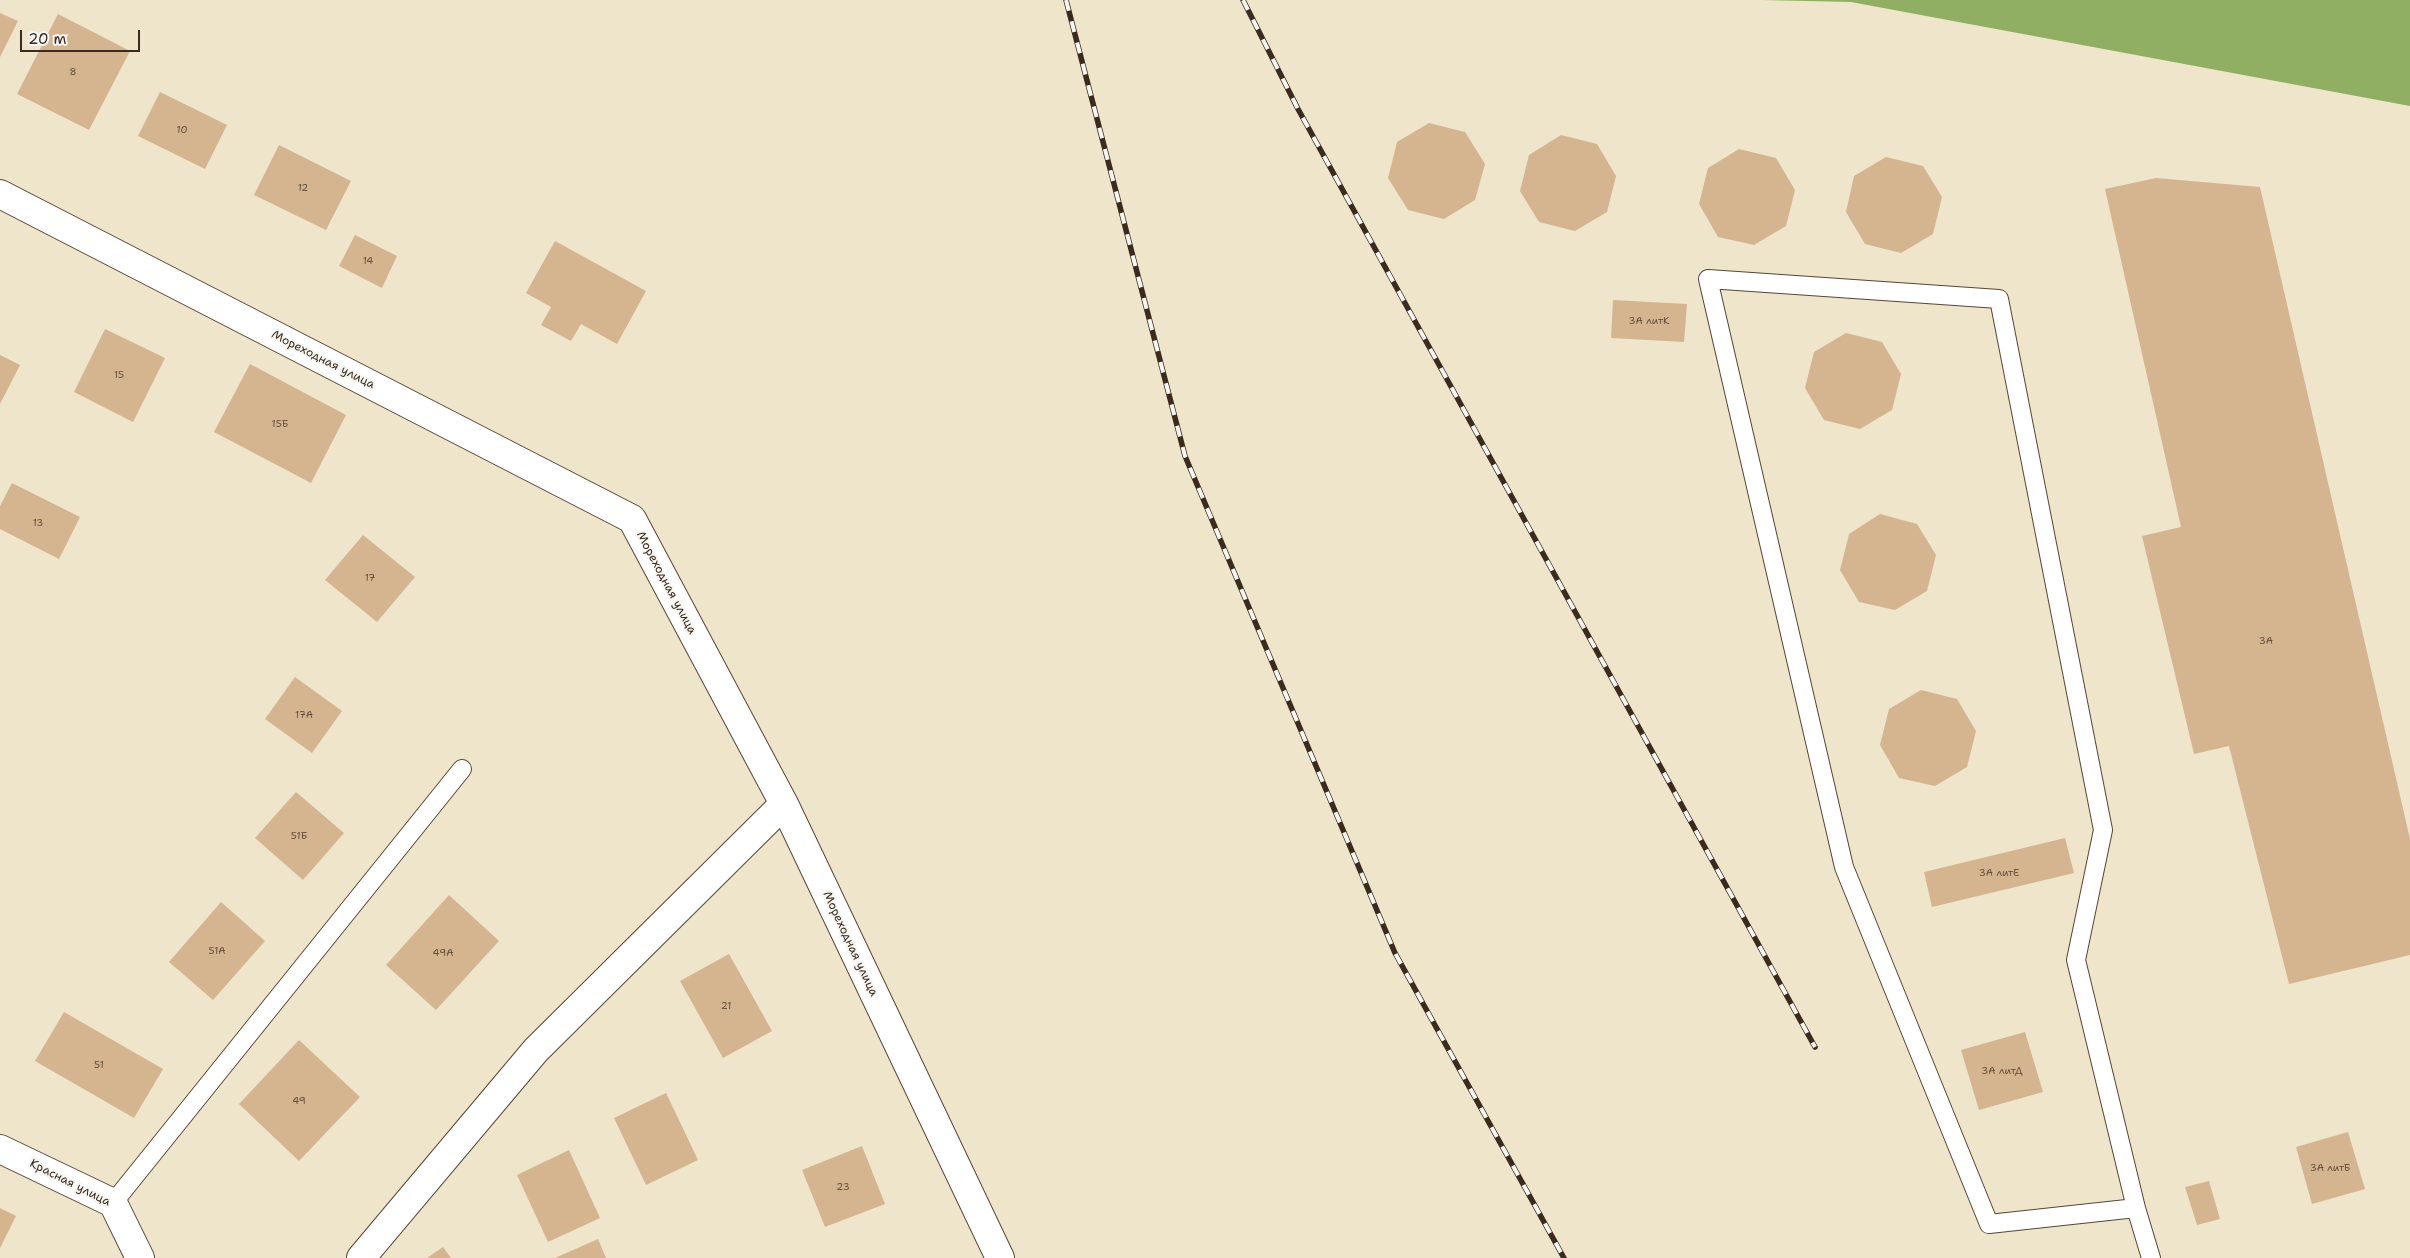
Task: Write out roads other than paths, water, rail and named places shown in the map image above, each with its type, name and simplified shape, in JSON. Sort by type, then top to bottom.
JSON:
[{"type":"street","name":"Мореходная улица","points":[[0,194],[632,519],[784,804],[1000,1258]]},
{"type":"street","points":[[361,1258],[536,1050],[784,804]]},
{"type":"street","name":"Красная улица","points":[[0,1149],[113,1203],[140,1258]]},
{"type":"lane","points":[[2136,1208],[1989,1224],[1844,867],[1708,279],[1999,299],[2103,830],[2076,960],[2136,1208],[2151,1258]]},
{"type":"lane","points":[[113,1203],[462,769]]},
{"type":"railway","points":[[1066,0],[1185,456],[1395,953],[1564,1258]]},
{"type":"railway","points":[[1243,0],[1298,109],[1815,1047]]}]
